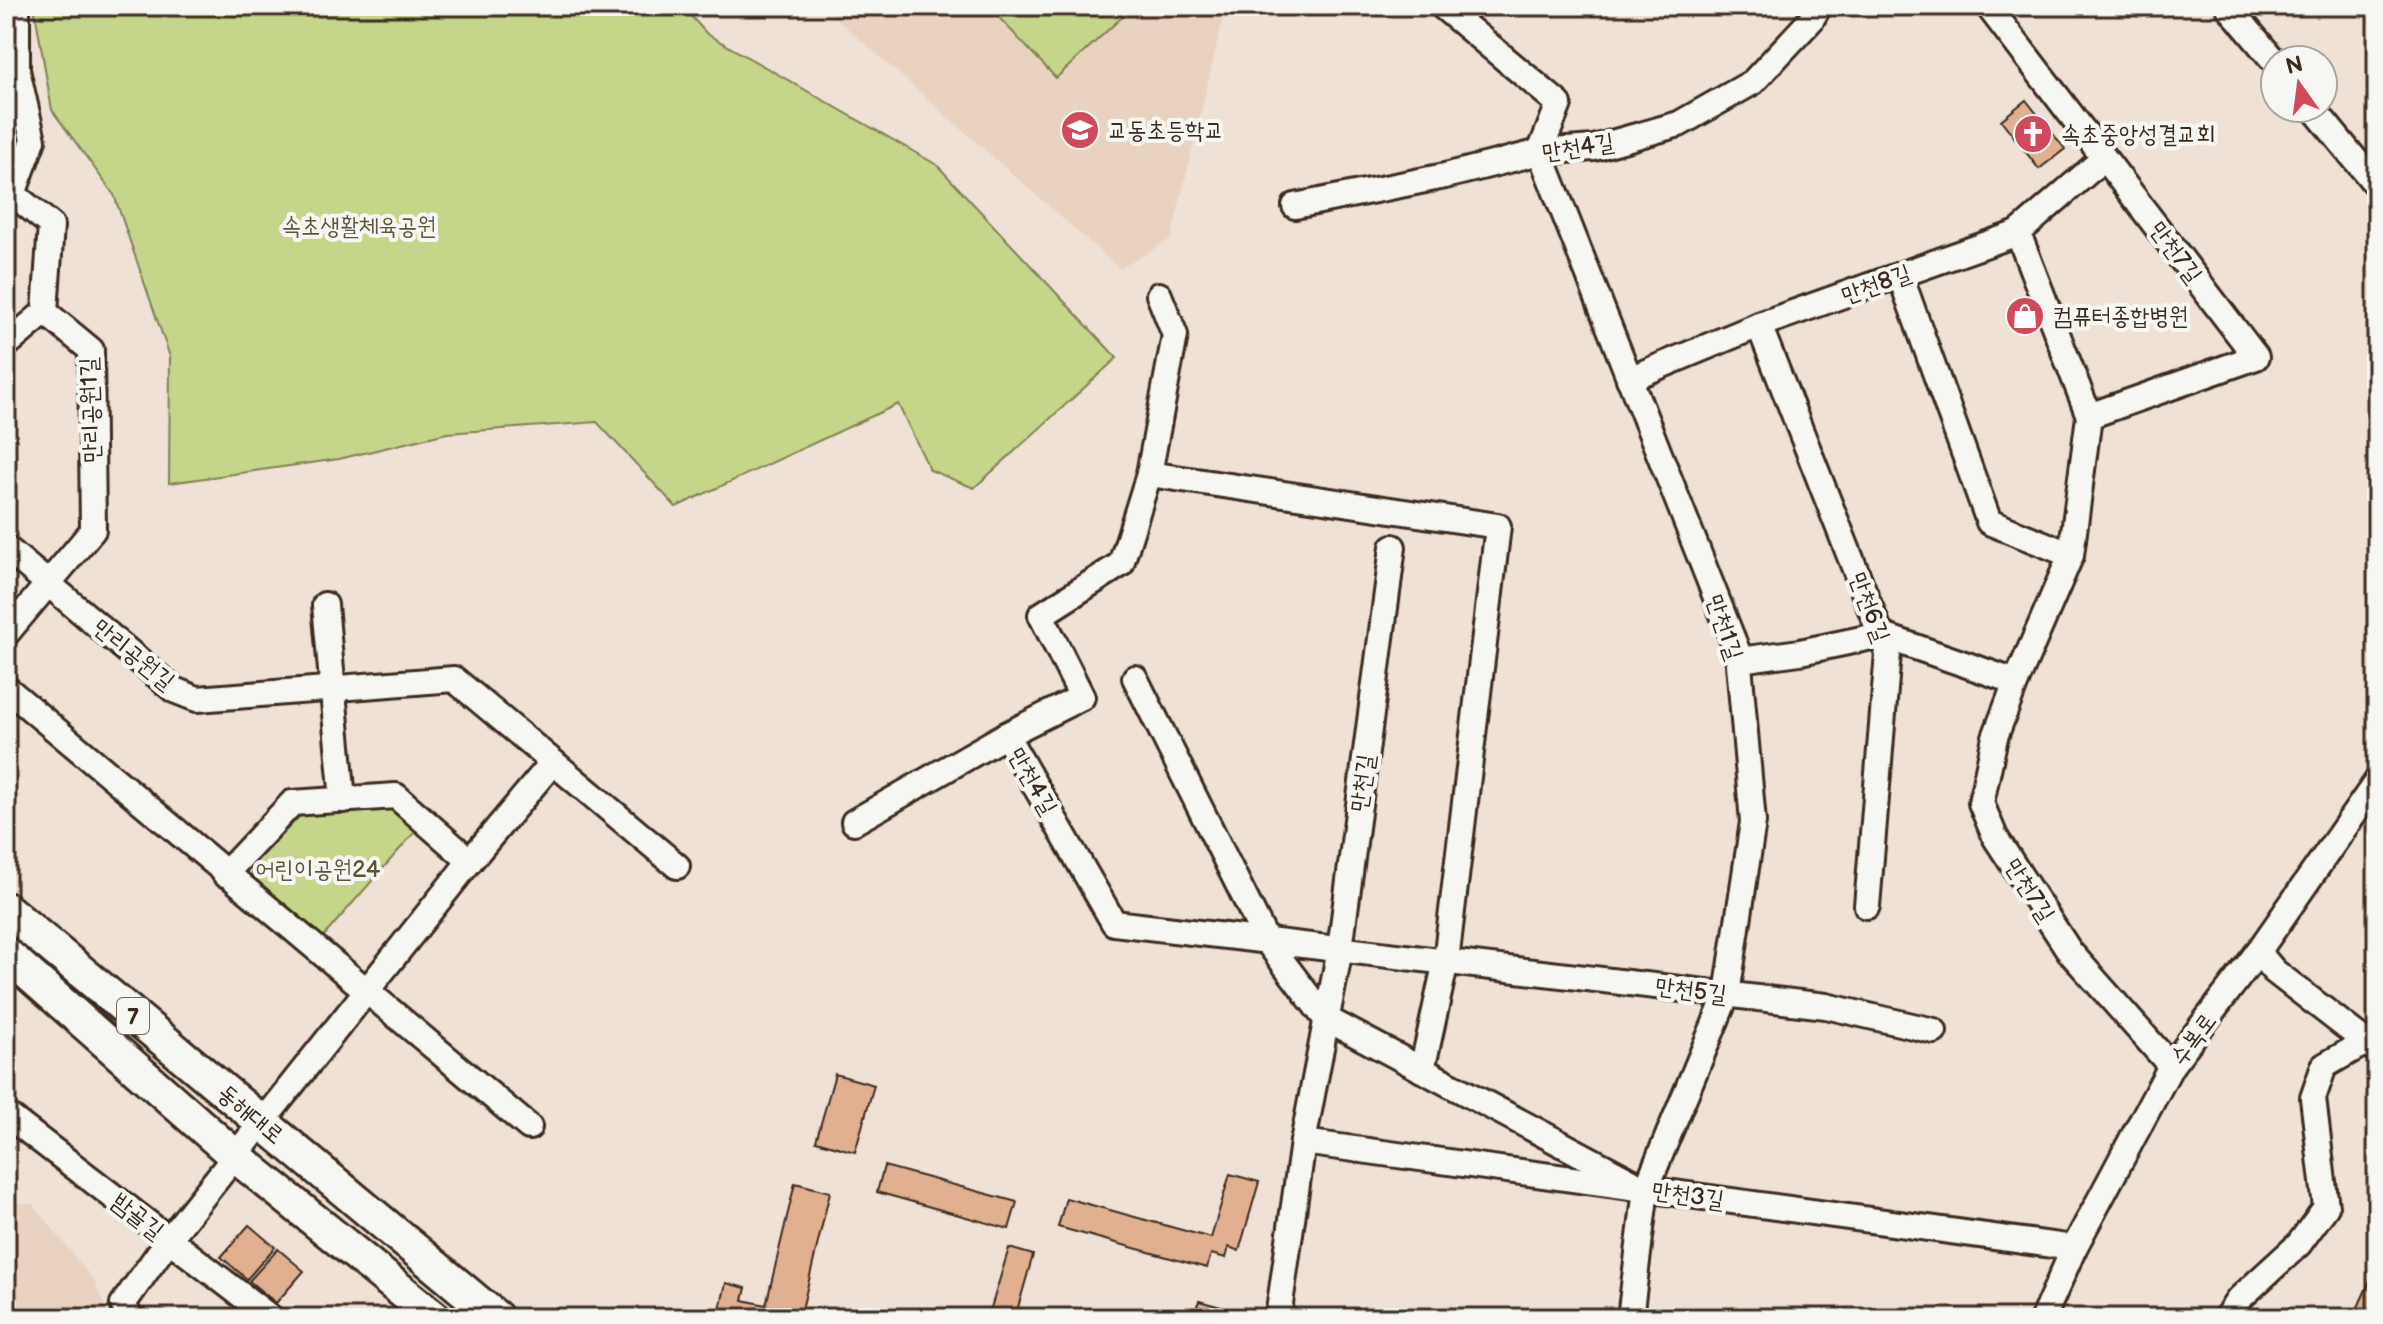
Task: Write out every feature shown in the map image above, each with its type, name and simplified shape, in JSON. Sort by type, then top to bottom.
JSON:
[{"type":"main road","name":"동해대로","points":[[6,909],[497,1318]]},
{"type":"main road","name":"동해대로","points":[[6,954],[234,1155],[435,1318]]},
{"type":"street","points":[[6,345],[45,312],[51,225],[13,194],[33,140],[17,70],[17,6]]},
{"type":"street","points":[[1442,6],[1559,104],[1540,152]]},
{"type":"street","name":"만천4길","points":[[1295,206],[1445,176],[1540,152],[1594,148],[1679,124],[1753,82],[1811,20],[1819,6]]},
{"type":"street","name":"만천7길","points":[[1988,6],[2256,357],[2089,416]]},
{"type":"street","points":[[2228,6],[2260,44]]},
{"type":"street","points":[[2326,124],[2377,186]]},
{"type":"street","name":"만천1길","points":[[1540,152],[1738,653],[1753,822],[1727,994],[1646,1189],[1630,1318]]},
{"type":"street","name":"만천8길","points":[[1629,379],[1759,325],[2018,233],[2104,158]]},
{"type":"street","name":"만천7길","points":[[2018,233],[2089,416],[2071,555],[1995,737],[1981,803],[1995,837],[2070,952],[2171,1066]]},
{"type":"street","points":[[1900,275],[1989,522],[2071,555]]},
{"type":"street","name":"만천4길","points":[[1159,295],[1175,335],[1149,474],[1121,564],[1041,615],[1082,697],[1006,735],[1114,923],[1266,940]]},
{"type":"street","name":"만리공원1길","points":[[6,634],[93,530],[91,350],[45,312]]},
{"type":"street","name":"만천6길","points":[[1759,325],[1888,653],[1867,906]]},
{"type":"street","points":[[1149,474],[1498,526],[1446,961],[1422,1070]]},
{"type":"street","name":"만천길","points":[[1278,1318],[1303,1142],[1340,949],[1393,547]]},
{"type":"street","name":"만리공원길","points":[[6,548],[174,690],[197,699],[454,679],[677,866]]},
{"type":"street","points":[[325,605],[343,800]]},
{"type":"street","points":[[1739,660],[1800,652],[1881,635],[2016,682]]},
{"type":"street","points":[[1135,678],[1266,940],[1325,1018],[1646,1189]]},
{"type":"street","points":[[6,688],[529,1127]]},
{"type":"street","points":[[854,822],[1006,735]]},
{"type":"street","points":[[126,1311],[169,1239],[234,1155],[553,762]]},
{"type":"street","name":"수복로","points":[[2043,1318],[2074,1248],[2171,1066],[2258,952],[2377,781]]},
{"type":"street","points":[[225,874],[292,803],[396,796],[470,861]]},
{"type":"street","points":[[6,896],[33,932]]},
{"type":"street","name":"만천5길","points":[[1266,940],[1826,1006],[1934,1031]]},
{"type":"street","points":[[2226,1318],[2239,1299],[2299,1244],[2326,1207],[2313,1098],[2324,1066],[2371,1047],[2274,971],[2258,952]]},
{"type":"street","name":"밤골길","points":[[8,1118],[271,1318]]},
{"type":"street","name":"만천3길","points":[[1303,1142],[2074,1248]]},
{"type":"shaded area","name":"교동초등학교","points":[[829,6],[1226,6],[1171,239],[1120,269],[839,21]]},
{"type":"shaded area","points":[[6,1200],[34,1205],[94,1281],[110,1318],[6,1318]]},
{"type":"green space","name":"속초생활체육공원","points":[[34,6],[682,6],[707,34],[937,165],[1117,358],[974,488],[930,470],[898,404],[676,507],[597,422],[447,433],[339,459],[169,483],[170,357],[114,195],[52,110]]},
{"type":"green space","points":[[988,6],[1134,6],[1056,78]]},
{"type":"green space","name":"어린이공원24","points":[[396,806],[421,825],[322,938],[253,878],[251,866],[304,812]]},
{"type":"building","name":"속초중앙성결교회","points":[[2026,100],[2065,149],[2039,169],[2001,120]]},
{"type":"building","points":[[835,1074],[874,1085],[855,1152],[816,1141]]},
{"type":"building","points":[[884,1166],[1017,1202],[1009,1229],[877,1192]]},
{"type":"building","points":[[1230,1174],[1259,1182],[1239,1251],[1229,1247],[1226,1258],[1211,1254],[1207,1268],[1058,1227],[1066,1198],[1211,1238]]},
{"type":"building","points":[[795,1183],[830,1192],[800,1318],[718,1318],[726,1283],[746,1288],[743,1300],[766,1305]]},
{"type":"building","points":[[249,1225],[275,1247],[247,1279],[221,1257]]},
{"type":"building","points":[[1009,1248],[1033,1255],[1015,1318],[988,1318]]},
{"type":"building","points":[[278,1249],[304,1271],[276,1303],[249,1281]]},
{"type":"building","points":[[2377,1265],[2377,1318],[2353,1318]]},
{"type":"building","points":[[1199,1301],[1228,1309],[1224,1318],[1192,1318]]},
{"type":"place","name":"교동초등학교","points":[[1080,130]]},
{"type":"place","name":"속초중앙성결교회","points":[[2033,134]]},
{"type":"place","name":"컴퓨터종합병원","points":[[2025,316]]}]
